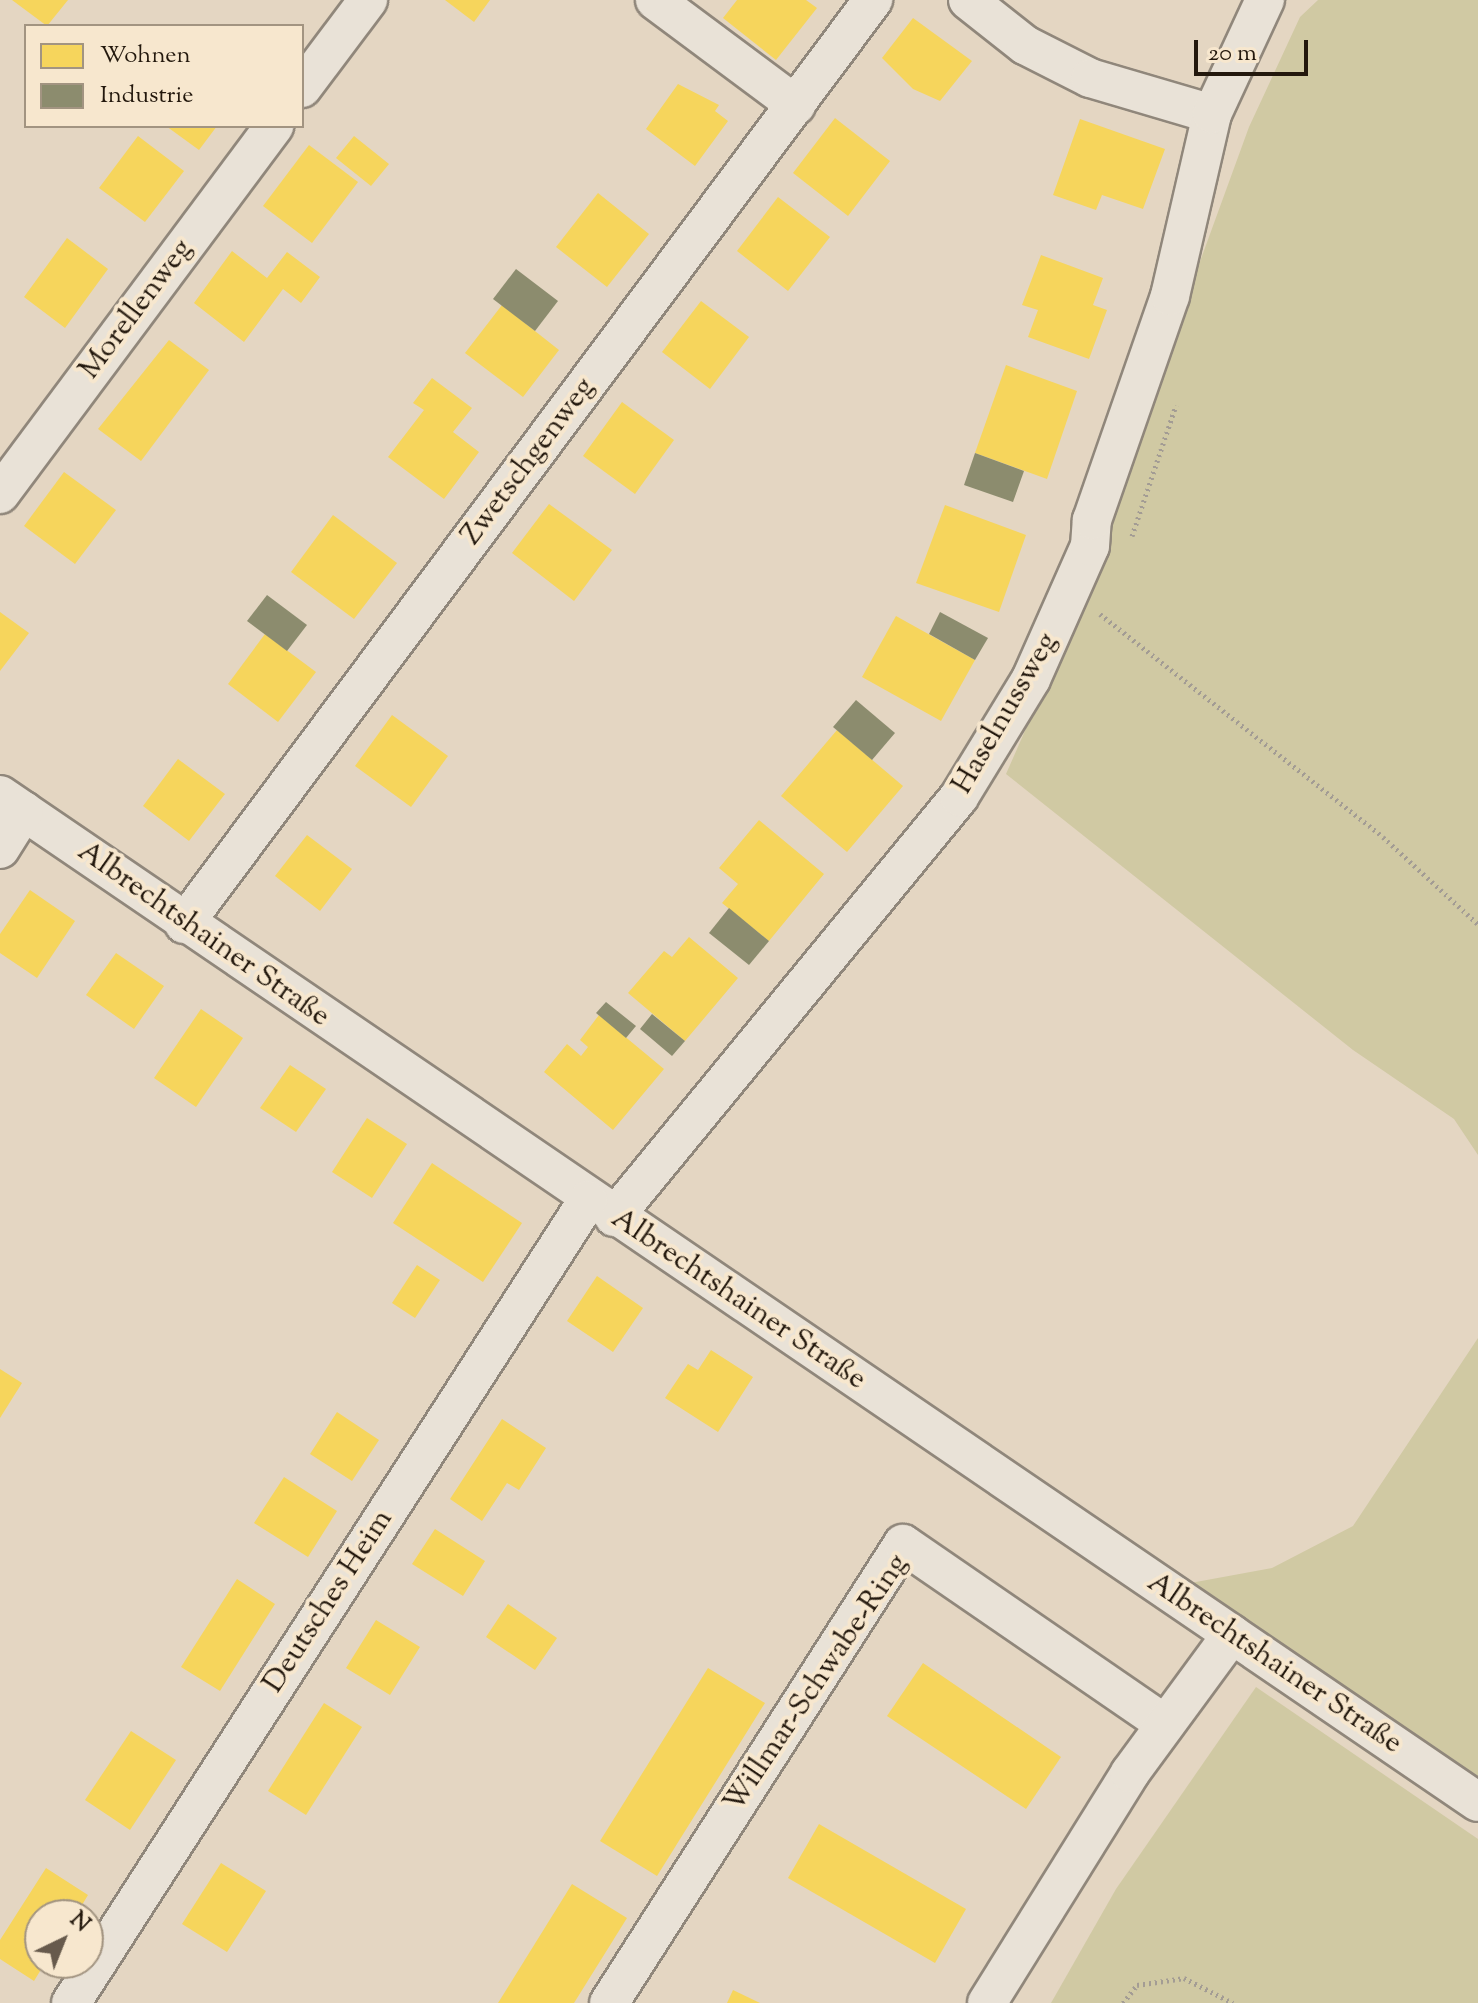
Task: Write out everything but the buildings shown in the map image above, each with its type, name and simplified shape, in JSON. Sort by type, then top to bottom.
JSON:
[{"type":"street","points":[[304,85],[368,0]]},
{"type":"street","points":[[655,0],[796,105]]},
{"type":"street","name":"Zwetschgenweg","points":[[184,924],[873,0]]},
{"type":"street","points":[[968,0],[1025,45],[1090,78],[1212,114]]},
{"type":"street","name":"Haselnussweg","points":[[601,1208],[959,797],[1070,601],[1170,296],[1212,114],[1265,0]]},
{"type":"street","name":"Morellenweg","points":[[0,494],[273,128]]},
{"type":"street","points":[[0,849],[12,803]]},
{"type":"street","name":"Albrechtshainer Straße","points":[[12,803],[184,924],[1478,1802]]},
{"type":"street","name":"Deutsches Heim","points":[[71,2003],[601,1208]]},
{"type":"street","name":"Willmar-Schwabe-Ring","points":[[609,2003],[903,1544],[1165,1724]]},
{"type":"street","points":[[987,2003],[1165,1724],[1232,1634]]},
{"type":"path","points":[[1070,601],[1100,615],[1383,837],[1478,924]]},
{"type":"path","points":[[1123,2003],[1137,1985],[1184,1978],[1233,2003]]},
{"type":"shaded area","points":[[1318,0],[1478,0],[1478,1155],[1454,1119],[1353,1050],[1006,774],[1107,544],[1104,525],[1249,127],[1300,17]]},
{"type":"shaded area","points":[[1478,1338],[1478,1782],[1185,1584],[1272,1568],[1353,1526]]},
{"type":"shaded area","points":[[1256,1687],[1478,1839],[1478,2003],[1051,2003],[1116,1889]]}]
